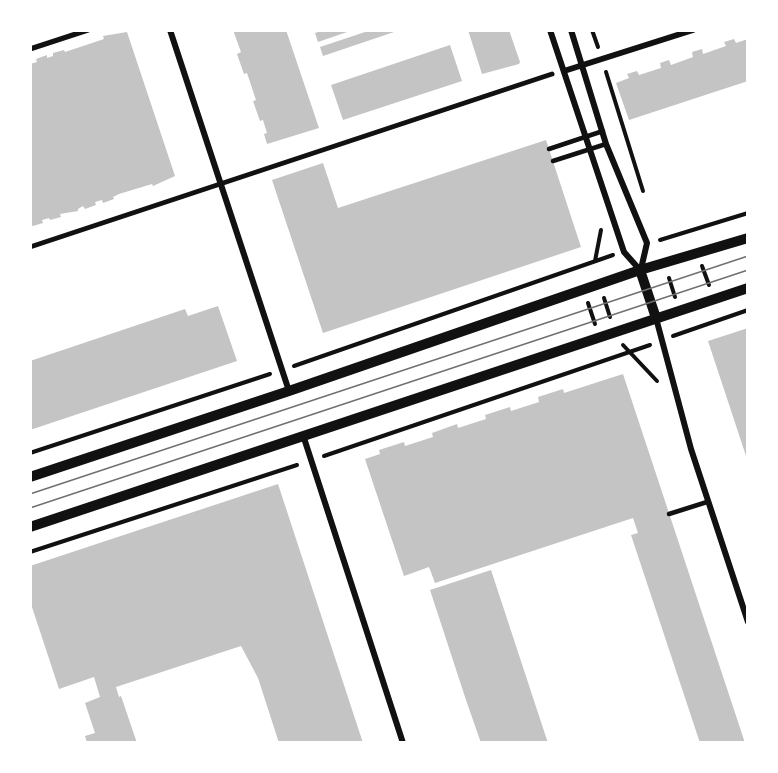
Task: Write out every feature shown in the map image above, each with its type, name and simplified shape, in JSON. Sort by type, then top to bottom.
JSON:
[{"type":"street","points":[[30,49],[88,30]]},
{"type":"street","points":[[170,30],[289,391]]},
{"type":"street","points":[[550,30],[624,252],[640,270],[656,318],[707,502],[748,622]]},
{"type":"street","points":[[571,30],[606,144],[647,243],[640,270]]},
{"type":"street","points":[[564,71],[693,30]]},
{"type":"street","points":[[30,247],[552,74]]},
{"type":"street","points":[[30,477],[640,270],[748,238]]},
{"type":"street","points":[[30,527],[748,288]]},
{"type":"street","points":[[303,435],[403,743]]},
{"type":"lane","points":[[549,149],[603,131]]},
{"type":"lane","points":[[553,161],[606,144]]},
{"type":"lane","points":[[669,514],[707,502]]},
{"type":"path","points":[[647,243],[748,213]]},
{"type":"path","points":[[690,231],[719,320]]},
{"type":"path","points":[[591,243],[599,243]]},
{"type":"path","points":[[30,453],[283,370],[624,252]]},
{"type":"path","points":[[578,268],[606,360]]},
{"type":"path","points":[[30,552],[312,460],[748,310]]},
{"type":"building","points":[[233,30],[286,30],[319,128],[267,144],[264,134],[267,133],[253,101],[256,100],[247,73],[244,74],[237,54],[241,52]]},
{"type":"building","points":[[324,30],[353,30],[318,42],[315,33]]},
{"type":"building","points":[[371,30],[400,30],[323,56],[320,47]]},
{"type":"building","points":[[468,30],[509,30],[519,64],[482,74]]},
{"type":"building","points":[[127,32],[175,176],[153,186],[152,184],[119,194],[113,197],[114,199],[103,203],[102,200],[95,202],[96,205],[85,209],[83,206],[78,211],[60,214],[61,217],[42,220],[43,223],[33,226],[30,224],[30,64],[47,55],[47,58],[53,56],[53,53],[64,50],[65,52],[104,39],[103,36]]},
{"type":"building","points":[[734,39],[736,43],[748,39],[748,81],[629,120],[616,83],[629,78],[627,74],[637,71],[639,75],[661,68],[660,63],[669,60],[671,65],[693,57],[692,52],[702,49],[703,54],[726,46],[724,42]]},
{"type":"building","points":[[450,45],[462,81],[343,120],[331,85]]},
{"type":"building","points":[[546,140],[581,247],[323,333],[272,180],[323,163],[338,208]]},
{"type":"building","points":[[218,306],[237,361],[30,430],[30,361],[185,309],[188,316]]},
{"type":"building","points":[[748,328],[748,462],[708,341]]},
{"type":"building","points":[[623,374],[745,743],[700,743],[631,535],[638,533],[633,518],[435,583],[429,567],[404,576],[365,459],[380,454],[379,450],[404,442],[405,446],[433,437],[432,433],[457,424],[458,428],[486,419],[485,415],[510,407],[511,411],[539,402],[538,397],[563,389],[564,393]]},
{"type":"building","points":[[278,484],[363,743],[279,743],[258,678],[241,646],[116,687],[137,743],[98,743],[97,741],[87,743],[85,736],[95,733],[85,703],[100,697],[94,677],[59,689],[30,601],[30,566]]},
{"type":"building","points":[[491,570],[548,743],[481,743],[466,700],[430,590]]},
{"type":"tram line","points":[[30,494],[748,256]]},
{"type":"tram line","points":[[30,508],[748,270]]}]
